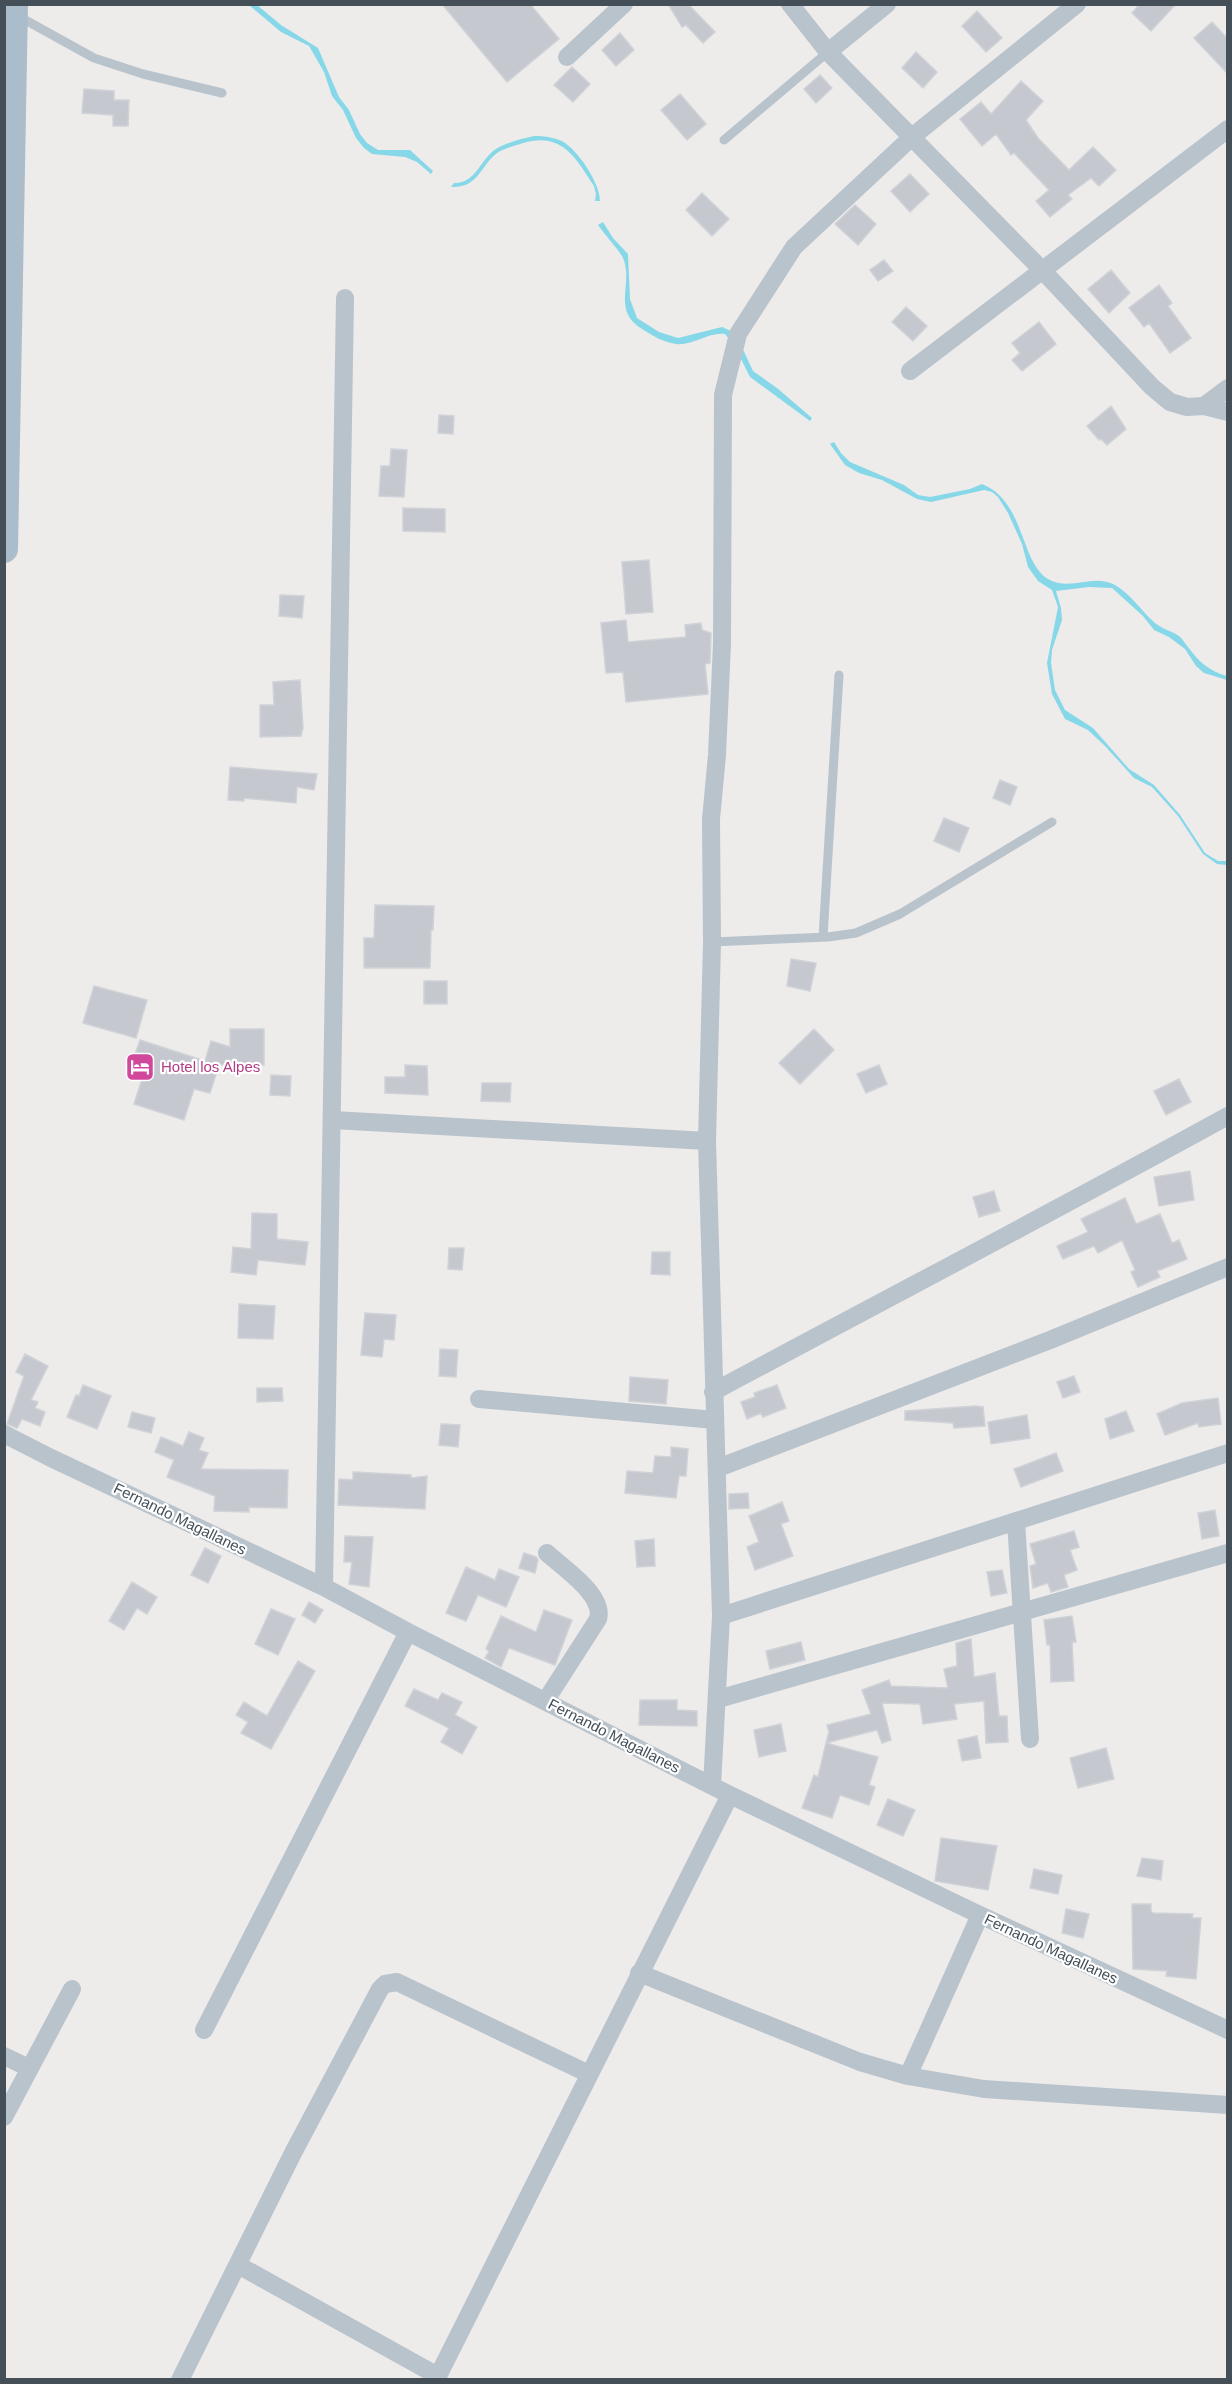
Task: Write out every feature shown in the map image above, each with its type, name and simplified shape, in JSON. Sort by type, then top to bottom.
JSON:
[{"type":"main road","points":[[4,549],[7,200],[14,9]]},
{"type":"street","points":[[567,57],[624,4]]},
{"type":"street","points":[[790,4],[828,52],[913,136],[1152,387],[1170,402],[1186,407],[1204,406],[1227,412]]},
{"type":"street","points":[[828,52],[887,4]]},
{"type":"street","points":[[712,1786],[721,1616],[707,1141],[712,942],[711,819],[717,755],[722,644],[723,395],[738,334],[794,247],[913,136],[1077,4]]},
{"type":"street","points":[[910,371],[1227,129]]},
{"type":"street","points":[[324,1587],[345,298]]},
{"type":"street","points":[[1204,406],[1227,388]]},
{"type":"street","points":[[713,1392],[913,1284],[1063,1207],[1227,1116]]},
{"type":"street","points":[[333,1120],[707,1141]]},
{"type":"street","points":[[718,1468],[1050,1340],[1227,1267]]},
{"type":"street","points":[[480,1399],[715,1420]]},
{"type":"street","name":"Fernando Magallanes","points":[[4,1434],[324,1587],[730,1796],[980,1916],[1227,2030]]},
{"type":"street","points":[[721,1616],[1227,1453]]},
{"type":"street","points":[[1016,1522],[1029,1738]]},
{"type":"street","points":[[546,1700],[598,1619],[600,1612],[595,1596],[547,1553]]},
{"type":"street","points":[[718,1699],[1227,1553]]},
{"type":"street","points":[[204,2030],[408,1632]]},
{"type":"street","points":[[238,2265],[437,2378],[730,1796]]},
{"type":"street","points":[[908,2076],[980,1916]]},
{"type":"street","points":[[639,1973],[860,2062],[908,2076],[984,2089],[1227,2105]]},
{"type":"street","points":[[180,2379],[298,2143],[380,1989],[385,1984],[397,1982],[589,2074]]},
{"type":"street","points":[[4,2117],[72,1989]]},
{"type":"street","points":[[4,2056],[29,2068]]},
{"type":"lane","points":[[14,9],[94,58],[143,74],[222,93]]},
{"type":"lane","points":[[724,140],[828,52]]},
{"type":"lane","points":[[823,937],[839,675]]},
{"type":"lane","points":[[712,942],[823,937],[856,933],[900,914],[1052,822]]},
{"type":"water","points":[[249,5],[257,5],[281,25],[318,48],[339,97],[367,143],[378,150],[410,150],[433,171],[431,174],[417,162],[405,157],[372,154],[364,148],[356,138],[343,110],[332,96],[324,72],[309,46],[281,32]]},
{"type":"water","points":[[534,136],[548,137],[568,145],[592,176],[600,201],[595,201],[594,186],[573,157],[558,144],[548,141],[536,140],[503,150],[491,158],[468,184],[451,187],[454,183],[467,180],[472,176],[497,148]]},
{"type":"water","points":[[603,222],[613,238],[628,254],[630,299],[637,318],[659,332],[678,338],[722,327],[733,332],[753,371],[812,418],[810,421],[750,377],[734,345],[725,334],[676,344],[654,336],[633,322],[625,305],[626,268],[623,258],[598,225]]},
{"type":"water","points":[[834,442],[850,462],[904,485],[918,495],[930,497],[970,489],[982,484],[996,492],[1007,504],[1039,571],[1048,579],[1065,584],[1098,581],[1115,585],[1155,623],[1180,637],[1205,665],[1227,676],[1227,680],[1204,673],[1196,666],[1185,649],[1169,637],[1154,630],[1143,616],[1112,588],[1089,587],[1056,591],[1062,620],[1052,650],[1051,663],[1055,690],[1065,710],[1093,728],[1129,769],[1154,785],[1180,815],[1205,853],[1218,861],[1227,861],[1227,865],[1217,864],[1203,854],[1178,816],[1152,787],[1134,778],[1088,730],[1065,719],[1052,694],[1047,663],[1058,607],[1052,590],[1038,581],[1028,567],[1022,544],[998,497],[984,490],[931,502],[917,499],[882,480],[859,473],[845,465],[830,444]]},
{"type":"building","points":[[442,4],[530,4],[559,39],[507,82]]},
{"type":"building","points":[[668,4],[688,4],[715,32],[703,43],[686,25],[682,27]]},
{"type":"building","points":[[1140,4],[1176,4],[1151,31],[1132,13]]},
{"type":"building","points":[[977,11],[1002,38],[986,52],[962,26]]},
{"type":"building","points":[[1212,22],[1227,38],[1227,73],[1194,38]]},
{"type":"building","points":[[620,33],[634,50],[616,66],[602,50]]},
{"type":"building","points":[[916,52],[937,72],[923,88],[902,68]]},
{"type":"building","points":[[572,67],[590,84],[573,102],[554,85]]},
{"type":"building","points":[[820,75],[832,88],[816,103],[804,89]]},
{"type":"building","points":[[1021,81],[1043,101],[1026,120],[1038,138],[1069,170],[1093,147],[1116,170],[1099,186],[1091,178],[1068,195],[1072,199],[1050,217],[1036,201],[1049,190],[1014,153],[1011,155],[996,134],[982,146],[960,119],[981,102],[991,114]]},
{"type":"building","points":[[84,89],[114,91],[114,100],[129,100],[128,126],[113,126],[113,115],[82,113]]},
{"type":"building","points":[[680,94],[706,124],[687,140],[661,110]]},
{"type":"building","points":[[910,174],[929,194],[910,212],[891,191]]},
{"type":"building","points":[[702,193],[729,219],[712,236],[686,210]]},
{"type":"building","points":[[855,205],[876,224],[858,245],[835,224]]},
{"type":"building","points":[[884,260],[893,271],[878,281],[870,270]]},
{"type":"building","points":[[1111,270],[1130,293],[1109,313],[1088,289]]},
{"type":"building","points":[[1159,285],[1172,303],[1168,306],[1191,338],[1170,353],[1149,323],[1144,327],[1129,308]]},
{"type":"building","points":[[906,307],[927,326],[913,341],[892,322]]},
{"type":"building","points":[[1039,322],[1056,344],[1022,371],[1012,360],[1020,353],[1012,343]]},
{"type":"building","points":[[1111,406],[1126,429],[1107,445],[1101,439],[1099,440],[1087,426]]},
{"type":"building","points":[[439,415],[454,416],[453,434],[438,433]]},
{"type":"building","points":[[391,449],[407,450],[404,497],[379,496],[381,466],[390,466]]},
{"type":"building","points":[[403,508],[445,509],[445,532],[403,531]]},
{"type":"building","points":[[649,560],[653,612],[626,614],[622,562]]},
{"type":"building","points":[[280,595],[304,596],[302,618],[279,616]]},
{"type":"building","points":[[626,620],[628,642],[686,637],[685,625],[701,623],[702,630],[711,633],[710,663],[705,664],[708,694],[626,702],[623,672],[606,673],[601,623]]},
{"type":"building","points":[[300,680],[303,728],[301,736],[260,737],[260,705],[274,705],[273,682]]},
{"type":"building","points":[[230,767],[317,774],[314,790],[297,787],[296,803],[244,798],[244,801],[228,800]]},
{"type":"building","points":[[1000,780],[1017,787],[1010,805],[993,798]]},
{"type":"building","points":[[944,818],[969,828],[959,852],[934,841]]},
{"type":"building","points":[[375,905],[434,906],[430,968],[364,968],[364,938],[374,938]]},
{"type":"building","points":[[791,959],[816,963],[810,991],[787,986]]},
{"type":"building","points":[[424,981],[447,981],[447,1004],[424,1004]]},
{"type":"building","points":[[94,986],[147,1000],[136,1038],[83,1023]]},
{"type":"building","points":[[230,1029],[264,1029],[264,1065],[219,1065],[210,1093],[194,1089],[184,1120],[134,1104],[144,1073],[130,1069],[140,1040],[205,1061],[211,1041],[230,1047]]},
{"type":"building","points":[[814,1029],[834,1050],[800,1084],[779,1063]]},
{"type":"building","points":[[405,1065],[427,1066],[428,1095],[385,1093],[385,1077],[405,1077]]},
{"type":"building","points":[[879,1065],[887,1084],[866,1093],[857,1074]]},
{"type":"building","points":[[271,1075],[291,1076],[290,1096],[270,1095]]},
{"type":"building","points":[[1179,1079],[1191,1102],[1166,1115],[1154,1091]]},
{"type":"building","points":[[482,1083],[511,1083],[510,1102],[481,1101]]},
{"type":"building","points":[[1190,1171],[1194,1200],[1159,1206],[1154,1177]]},
{"type":"building","points":[[994,1191],[1000,1211],[979,1217],[973,1197]]},
{"type":"building","points":[[1125,1198],[1136,1224],[1160,1214],[1172,1243],[1179,1240],[1187,1259],[1157,1271],[1160,1277],[1138,1287],[1131,1272],[1135,1270],[1122,1240],[1098,1253],[1094,1246],[1063,1259],[1057,1246],[1088,1232],[1081,1219]]},
{"type":"building","points":[[252,1213],[277,1214],[277,1239],[308,1242],[305,1265],[258,1260],[256,1275],[231,1272],[233,1247],[251,1249]]},
{"type":"building","points":[[449,1248],[464,1248],[462,1270],[448,1269]]},
{"type":"building","points":[[652,1252],[670,1252],[670,1275],[651,1274]]},
{"type":"building","points":[[239,1304],[275,1306],[273,1339],[238,1338]]},
{"type":"building","points":[[365,1313],[396,1315],[394,1340],[384,1339],[382,1357],[361,1355]]},
{"type":"building","points":[[440,1349],[458,1350],[456,1377],[439,1376]]},
{"type":"building","points":[[25,1354],[48,1366],[31,1400],[38,1402],[35,1408],[45,1412],[40,1426],[22,1419],[17,1428],[7,1424],[24,1376],[16,1372]]},
{"type":"building","points":[[1074,1376],[1080,1392],[1063,1398],[1057,1382]]},
{"type":"building","points":[[630,1377],[668,1380],[666,1404],[629,1401]]},
{"type":"building","points":[[83,1385],[111,1396],[97,1429],[67,1417]]},
{"type":"building","points":[[777,1385],[786,1408],[763,1417],[761,1413],[747,1419],[741,1402],[755,1397],[754,1393]]},
{"type":"building","points":[[257,1388],[282,1388],[283,1401],[257,1402]]},
{"type":"building","points":[[1218,1398],[1221,1424],[1199,1427],[1198,1423],[1165,1435],[1157,1414],[1182,1403]]},
{"type":"building","points":[[983,1407],[985,1426],[954,1428],[953,1423],[905,1420],[905,1411]]},
{"type":"building","points":[[1126,1411],[1134,1431],[1110,1439],[1105,1419]]},
{"type":"building","points":[[132,1412],[155,1418],[151,1433],[128,1427]]},
{"type":"building","points":[[1027,1415],[1030,1438],[991,1444],[988,1422]]},
{"type":"building","points":[[441,1424],[460,1425],[458,1447],[439,1445]]},
{"type":"building","points":[[189,1432],[204,1438],[199,1450],[208,1453],[201,1469],[288,1470],[287,1508],[249,1507],[249,1512],[214,1511],[215,1496],[167,1477],[174,1460],[155,1452],[161,1437],[183,1446]]},
{"type":"building","points":[[671,1447],[688,1449],[686,1476],[679,1476],[676,1498],[625,1493],[627,1471],[653,1473],[655,1456],[671,1457]]},
{"type":"building","points":[[1056,1453],[1063,1471],[1021,1487],[1014,1469]]},
{"type":"building","points":[[353,1472],[411,1475],[411,1478],[427,1476],[425,1509],[338,1505],[339,1479],[353,1480]]},
{"type":"building","points":[[748,1493],[749,1508],[729,1509],[729,1494]]},
{"type":"building","points":[[782,1502],[789,1521],[781,1524],[793,1556],[755,1570],[747,1547],[759,1542],[749,1516]]},
{"type":"building","points":[[1215,1510],[1219,1536],[1202,1539],[1198,1513]]},
{"type":"building","points":[[1074,1531],[1079,1547],[1070,1550],[1077,1570],[1064,1575],[1068,1587],[1051,1592],[1048,1583],[1033,1588],[1030,1566],[1036,1564],[1030,1544]]},
{"type":"building","points":[[345,1536],[373,1537],[369,1587],[349,1584],[352,1562],[344,1562]]},
{"type":"building","points":[[654,1539],[655,1566],[637,1567],[635,1541]]},
{"type":"building","points":[[205,1548],[221,1556],[208,1583],[191,1575]]},
{"type":"building","points":[[524,1553],[538,1560],[535,1573],[519,1568]]},
{"type":"building","points":[[466,1567],[495,1580],[499,1569],[519,1577],[506,1607],[478,1595],[466,1621],[446,1613]]},
{"type":"building","points":[[1002,1570],[1007,1593],[991,1596],[987,1572]]},
{"type":"building","points":[[132,1582],[157,1597],[147,1614],[137,1608],[124,1630],[109,1621]]},
{"type":"building","points":[[309,1602],[323,1610],[315,1623],[302,1615]]},
{"type":"building","points":[[271,1609],[295,1619],[278,1655],[255,1644]]},
{"type":"building","points":[[544,1610],[572,1620],[555,1665],[509,1648],[501,1667],[485,1658],[489,1651],[486,1649],[501,1616],[536,1632]]},
{"type":"building","points":[[1072,1616],[1076,1642],[1072,1642],[1074,1681],[1051,1682],[1050,1645],[1047,1645],[1044,1620]]},
{"type":"building","points":[[971,1639],[974,1677],[995,1673],[999,1716],[1007,1716],[1008,1742],[986,1743],[984,1701],[954,1704],[957,1719],[923,1724],[920,1704],[882,1703],[891,1740],[882,1743],[877,1730],[826,1743],[829,1732],[827,1725],[871,1714],[862,1690],[889,1680],[891,1686],[948,1688],[944,1669],[957,1666],[956,1643]]},
{"type":"building","points":[[801,1642],[805,1660],[770,1669],[766,1651]]},
{"type":"building","points":[[298,1661],[315,1671],[271,1749],[241,1733],[248,1722],[236,1715],[244,1702],[267,1716]]},
{"type":"building","points":[[414,1689],[438,1700],[442,1693],[462,1702],[455,1715],[477,1727],[462,1754],[441,1742],[449,1728],[405,1706]]},
{"type":"building","points":[[640,1700],[677,1700],[677,1710],[697,1711],[697,1726],[639,1725]]},
{"type":"building","points":[[781,1724],[786,1751],[759,1757],[754,1730]]},
{"type":"building","points":[[977,1736],[981,1758],[962,1761],[958,1740]]},
{"type":"building","points":[[826,1743],[878,1757],[869,1785],[875,1787],[869,1805],[840,1795],[832,1818],[802,1808],[814,1775],[818,1777]]},
{"type":"building","points":[[1106,1748],[1114,1779],[1078,1788],[1070,1758]]},
{"type":"building","points":[[888,1799],[915,1810],[903,1836],[877,1825]]},
{"type":"building","points":[[941,1838],[997,1846],[988,1890],[935,1881]]},
{"type":"building","points":[[1142,1858],[1163,1861],[1161,1880],[1137,1876]]},
{"type":"building","points":[[1034,1869],[1062,1875],[1058,1894],[1030,1888]]},
{"type":"building","points":[[1132,1904],[1151,1904],[1153,1913],[1193,1914],[1192,1918],[1201,1918],[1196,1979],[1166,1976],[1167,1971],[1133,1969]]},
{"type":"building","points":[[1066,1909],[1089,1914],[1083,1938],[1062,1933]]},
{"type":"place","name":"Hotel los Alpes","points":[[140,1067]]}]
